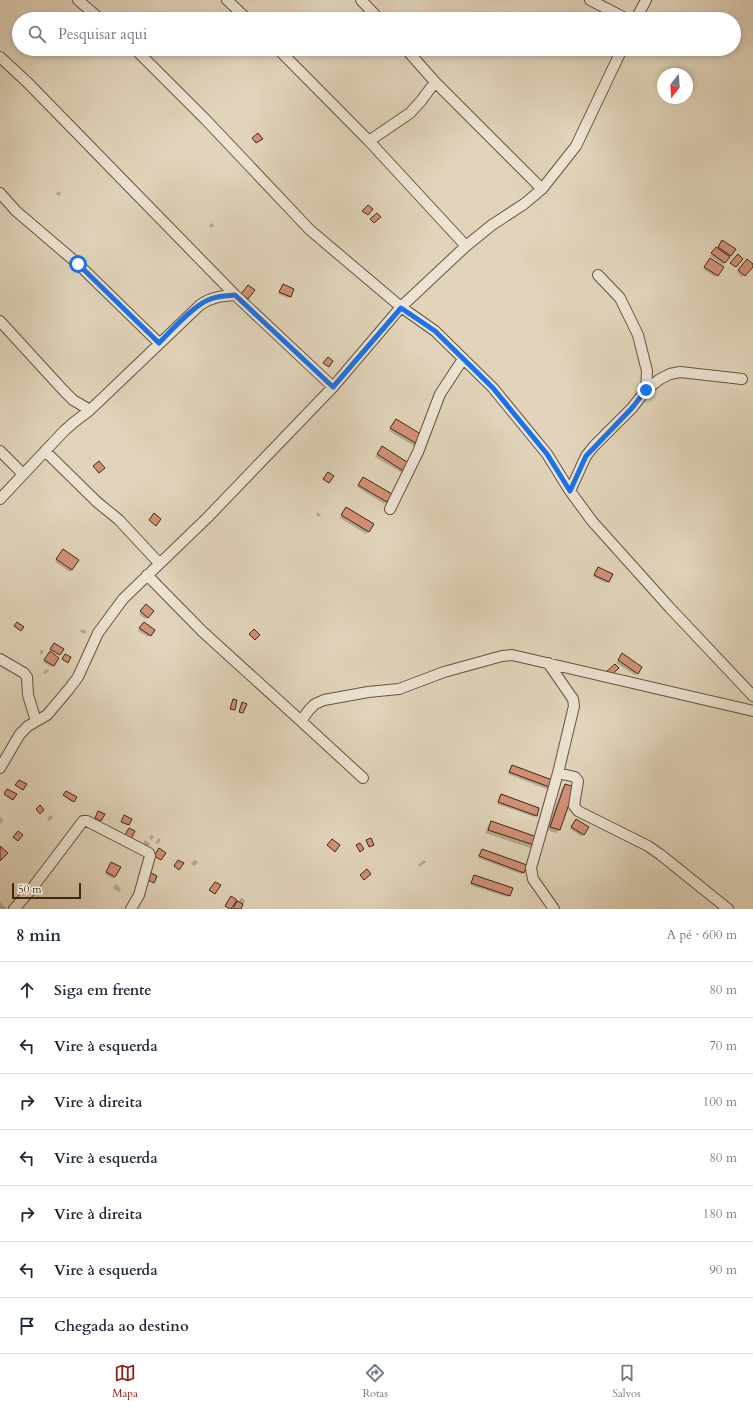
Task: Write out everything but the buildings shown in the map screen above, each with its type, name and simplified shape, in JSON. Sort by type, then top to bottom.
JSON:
[{"type":"street","points":[[78,0],[92,12]]},
{"type":"street","points":[[226,0],[239,12]]},
{"type":"street","points":[[361,0],[372,12]]},
{"type":"street","points":[[590,0],[613,12]]},
{"type":"street","points":[[640,12],[646,0]]},
{"type":"street","points":[[141,56],[206,120],[310,230],[401,308],[435,331],[493,388],[547,454],[570,491],[592,521],[753,696]]},
{"type":"street","points":[[285,56],[369,141],[466,246]]},
{"type":"street","points":[[412,56],[435,82],[542,189]]},
{"type":"street","points":[[0,768],[20,734],[28,726],[47,714],[70,689],[84,666],[98,633],[123,599],[207,518],[333,387],[401,308],[466,246],[542,189],[576,146],[619,56]]},
{"type":"street","points":[[0,57],[28,83],[235,295],[333,387]]},
{"type":"street","points":[[369,141],[410,113],[435,82]]},
{"type":"street","points":[[0,192],[16,211],[78,264],[159,343]]},
{"type":"street","points":[[598,275],[620,298],[638,335],[647,371],[646,390]]},
{"type":"street","points":[[0,499],[73,423],[90,410],[200,305],[208,300],[218,297],[235,295]]},
{"type":"street","points":[[0,321],[73,400],[90,410]]},
{"type":"street","points":[[390,509],[418,452],[438,399],[463,359]]},
{"type":"street","points":[[570,491],[586,456],[632,408],[646,390],[660,379],[670,374],[680,372],[742,379]]},
{"type":"street","points":[[0,451],[23,474]]},
{"type":"street","points":[[45,451],[97,502],[119,520],[159,563]]},
{"type":"street","points":[[147,575],[203,632],[362,778]]},
{"type":"street","points":[[301,721],[308,710],[315,704],[324,700],[368,692],[399,689],[444,672],[502,656],[512,655],[548,662],[753,711]]},
{"type":"street","points":[[0,659],[24,673],[27,677],[28,695],[36,721]]},
{"type":"street","points":[[548,662],[573,699],[574,706],[558,772],[530,868],[534,879],[554,909]]},
{"type":"street","points":[[558,772],[574,777],[578,781],[574,806],[578,811],[648,846],[728,909]]},
{"type":"street","points":[[14,909],[30,891],[83,821],[87,821],[149,853],[150,856],[140,895],[131,909]]},
{"type":"route","points":[[78,264],[159,343],[200,305],[208,300],[218,297],[235,295],[333,387],[401,308],[435,331],[493,388],[547,454],[570,491],[586,456],[632,408],[646,390]]}]
